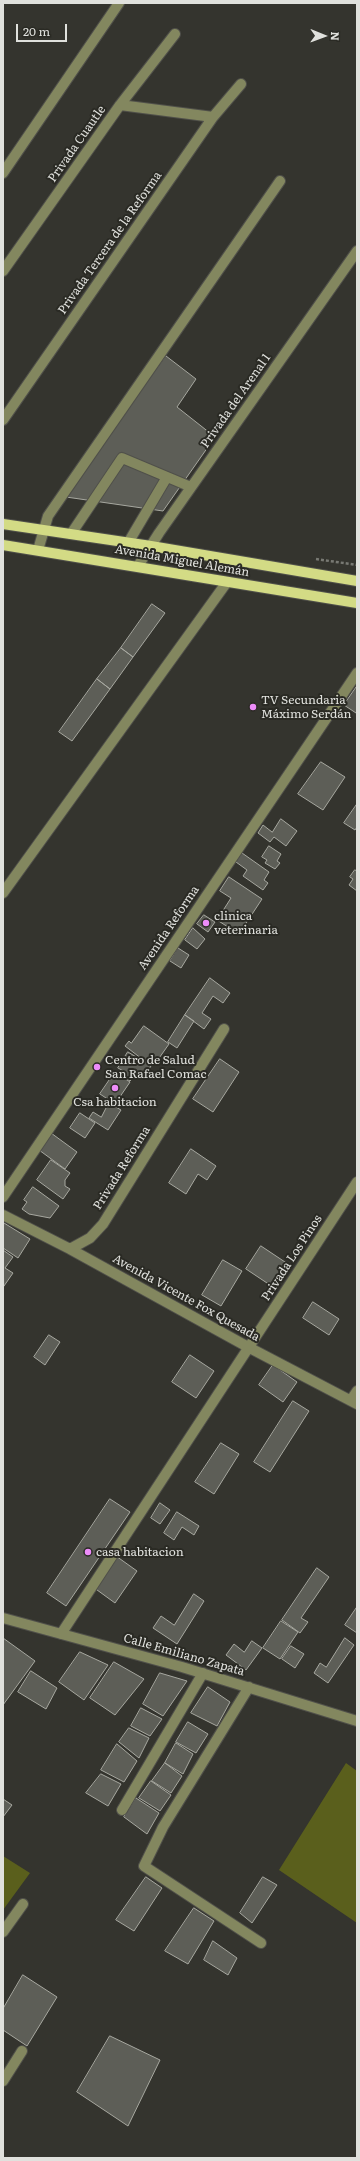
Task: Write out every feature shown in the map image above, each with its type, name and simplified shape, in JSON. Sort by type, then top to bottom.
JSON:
[{"type":"main road","name":"Avenida Miguel Alemán","points":[[3,524],[151,546],[357,581]]},
{"type":"main road","name":"Avenida Miguel Alemán","points":[[3,546],[138,566],[357,603]]},
{"type":"street","points":[[3,172],[119,3]]},
{"type":"street","name":"Privada Cuautle","points":[[3,271],[120,105],[175,34]]},
{"type":"street","name":"Privada Tercera de la Reforma","points":[[3,420],[213,117],[241,84]]},
{"type":"street","points":[[120,105],[213,117]]},
{"type":"street","points":[[38,550],[42,530],[52,509],[280,181]]},
{"type":"street","name":"Privada del Arenal 1","points":[[138,566],[191,487],[357,251]]},
{"type":"street","points":[[71,534],[122,458],[191,487]]},
{"type":"street","points":[[128,543],[167,477]]},
{"type":"street","points":[[3,893],[227,582]]},
{"type":"street","name":"Avenida Reforma","points":[[3,1197],[357,674]]},
{"type":"street","name":"Privada Reforma","points":[[70,1249],[90,1238],[103,1224],[224,1029]]},
{"type":"street","name":"Privada Los Pinos","points":[[61,1634],[357,1182]]},
{"type":"street","name":"Avenida Vicente Fox Quesada","points":[[3,1216],[70,1249],[248,1347],[354,1402]]},
{"type":"street","points":[[354,1402],[357,1391]]},
{"type":"street","name":"Calle Emiliano Zapata","points":[[3,1618],[249,1687],[354,1720]]},
{"type":"street","points":[[122,1810],[204,1674]]},
{"type":"street","points":[[249,1687],[163,1827],[144,1866],[261,1943]]},
{"type":"street","points":[[354,1720],[357,1710]]},
{"type":"street","points":[[3,1932],[23,1904]]},
{"type":"street","points":[[3,2081],[22,2051]]},
{"type":"green space","points":[[346,1763],[357,1771],[357,1923],[279,1870]]},
{"type":"green space","points":[[3,1856],[30,1873],[3,1910]]},
{"type":"building","points":[[166,356],[196,379],[177,407],[215,437],[163,511],[66,497],[125,411]]},
{"type":"building","points":[[152,604],[165,613],[133,657],[121,648]]},
{"type":"building","points":[[121,648],[133,657],[110,689],[97,679]]},
{"type":"building","points":[[97,679],[110,689],[72,741],[59,732]]},
{"type":"building","points":[[357,686],[357,711],[356,713],[344,705]]},
{"type":"building","points":[[321,762],[345,777],[323,810],[298,794]]},
{"type":"building","points":[[357,804],[357,827],[355,830],[344,823]]},
{"type":"building","points":[[281,819],[297,831],[286,846],[274,837],[270,842],[258,833],[263,825],[272,832]]},
{"type":"building","points":[[269,846],[281,854],[277,861],[280,863],[275,869],[265,863],[267,860],[262,857]]},
{"type":"building","points":[[242,853],[269,872],[264,880],[268,883],[263,890],[243,876],[247,870],[236,862]]},
{"type":"building","points":[[355,870],[357,871],[357,891],[349,885],[353,879],[350,877]]},
{"type":"building","points":[[229,877],[262,899],[239,934],[217,920],[231,898],[220,891]]},
{"type":"building","name":"clinica veterinaria","points":[[204,915],[215,922],[208,932],[197,924]]},
{"type":"building","points":[[193,928],[205,939],[197,949],[185,940]]},
{"type":"building","points":[[178,948],[189,955],[181,968],[170,961]]},
{"type":"building","points":[[210,978],[230,993],[223,1003],[213,996],[202,1013],[211,1019],[204,1029],[185,1015]]},
{"type":"building","points":[[185,1015],[194,1021],[177,1048],[168,1042]]},
{"type":"building","points":[[144,1026],[169,1044],[157,1061],[151,1056],[146,1062],[125,1046],[129,1041],[131,1043]]},
{"type":"building","points":[[128,1052],[151,1066],[145,1075],[139,1071],[130,1081],[123,1076],[125,1072],[118,1068]]},
{"type":"building","points":[[220,1059],[239,1072],[213,1112],[193,1099]]},
{"type":"building","name":"Csa habitacion","points":[[115,1072],[130,1082],[115,1104],[100,1094]]},
{"type":"building","points":[[109,1103],[121,1110],[108,1130],[89,1118],[93,1112],[101,1117]]},
{"type":"building","points":[[80,1113],[95,1123],[85,1138],[70,1128]]},
{"type":"building","points":[[51,1133],[77,1152],[65,1169],[39,1150]]},
{"type":"building","points":[[191,1149],[216,1166],[207,1180],[198,1174],[186,1194],[169,1183]]},
{"type":"building","points":[[51,1160],[70,1173],[65,1180],[65,1186],[70,1189],[63,1199],[37,1180]]},
{"type":"building","points":[[33,1187],[59,1206],[50,1218],[29,1214],[22,1209],[27,1202],[24,1200]]},
{"type":"building","points":[[4,1223],[30,1239],[18,1258],[3,1248]]},
{"type":"building","points":[[261,1246],[288,1264],[273,1287],[246,1269]]},
{"type":"building","points":[[3,1250],[13,1257],[5,1268],[13,1273],[4,1286]]},
{"type":"building","points":[[223,1260],[242,1271],[221,1306],[202,1295]]},
{"type":"building","points":[[313,1302],[339,1319],[329,1335],[303,1318]]},
{"type":"building","points":[[49,1335],[60,1342],[45,1365],[34,1357]]},
{"type":"building","points":[[190,1355],[214,1371],[196,1398],[172,1382]]},
{"type":"building","points":[[273,1365],[297,1382],[283,1402],[259,1385]]},
{"type":"building","points":[[293,1401],[309,1411],[270,1472],[254,1462]]},
{"type":"building","points":[[221,1443],[239,1454],[214,1494],[195,1482]]},
{"type":"building","name":"casa habitacion","points":[[110,1499],[130,1512],[66,1606],[47,1593]]},
{"type":"building","name":"casa habitacion","points":[[160,1503],[170,1510],[160,1524],[151,1518]]},
{"type":"building","name":"casa habitacion","points":[[177,1512],[199,1526],[194,1535],[182,1527],[174,1540],[164,1533]]},
{"type":"building","name":"casa habitacion","points":[[116,1556],[137,1571],[115,1603],[93,1587]]},
{"type":"building","points":[[317,1568],[329,1577],[301,1618],[308,1622],[300,1633],[282,1620]]},
{"type":"building","points":[[194,1594],[204,1601],[177,1644],[153,1628],[161,1616],[174,1625]]},
{"type":"building","points":[[357,1607],[357,1633],[345,1625]]},
{"type":"building","points":[[281,1621],[298,1632],[280,1659],[263,1648]]},
{"type":"building","points":[[3,1638],[35,1661],[3,1705]]},
{"type":"building","points":[[345,1638],[354,1645],[328,1683],[314,1673],[320,1663],[326,1667]]},
{"type":"building","points":[[252,1641],[262,1648],[246,1670],[226,1655],[234,1644],[244,1652]]},
{"type":"building","points":[[291,1646],[304,1654],[295,1668],[282,1659]]},
{"type":"building","points":[[80,1652],[108,1665],[84,1700],[59,1682]]},
{"type":"building","points":[[114,1662],[144,1679],[115,1715],[90,1698]]},
{"type":"building","points":[[31,1671],[57,1688],[46,1709],[18,1692]]},
{"type":"building","points":[[160,1673],[187,1681],[163,1716],[143,1704]]},
{"type":"building","points":[[208,1687],[230,1702],[217,1726],[191,1713]]},
{"type":"building","points":[[141,1708],[162,1719],[150,1736],[131,1726]]},
{"type":"building","points":[[188,1722],[208,1734],[196,1753],[176,1742]]},
{"type":"building","points":[[129,1728],[149,1738],[139,1758],[119,1742]]},
{"type":"building","points":[[176,1743],[193,1754],[183,1774],[165,1763]]},
{"type":"building","points":[[117,1744],[137,1761],[124,1782],[101,1770]]},
{"type":"building","points":[[165,1763],[182,1776],[171,1793],[152,1781]]},
{"type":"building","points":[[101,1774],[121,1784],[108,1806],[86,1793]]},
{"type":"building","points":[[151,1781],[171,1795],[160,1811],[139,1798]]},
{"type":"building","points":[[136,1798],[159,1813],[147,1834],[124,1817]]},
{"type":"building","points":[[3,1799],[12,1805],[3,1817]]},
{"type":"building","points":[[146,1877],[162,1888],[134,1931],[116,1920]]},
{"type":"building","points":[[263,1877],[277,1885],[252,1923],[240,1913]]},
{"type":"building","points":[[194,1908],[214,1921],[188,1964],[165,1951]]},
{"type":"building","points":[[213,1941],[237,1958],[228,1975],[204,1960]]},
{"type":"building","points":[[23,1975],[57,1997],[27,2046],[3,2030],[3,2009]]},
{"type":"building","points":[[110,2036],[160,2060],[128,2126],[77,2092]]},
{"type":"place","name":"TV Secundaria Máximo Serdán","points":[[253,707]]},
{"type":"place","name":"clinica veterinaria","points":[[206,923]]},
{"type":"place","name":"Centro de Salud San Rafael Comac","points":[[97,1067]]},
{"type":"place","name":"Csa habitacion","points":[[115,1088]]},
{"type":"place","name":"casa habitacion","points":[[88,1552]]}]
